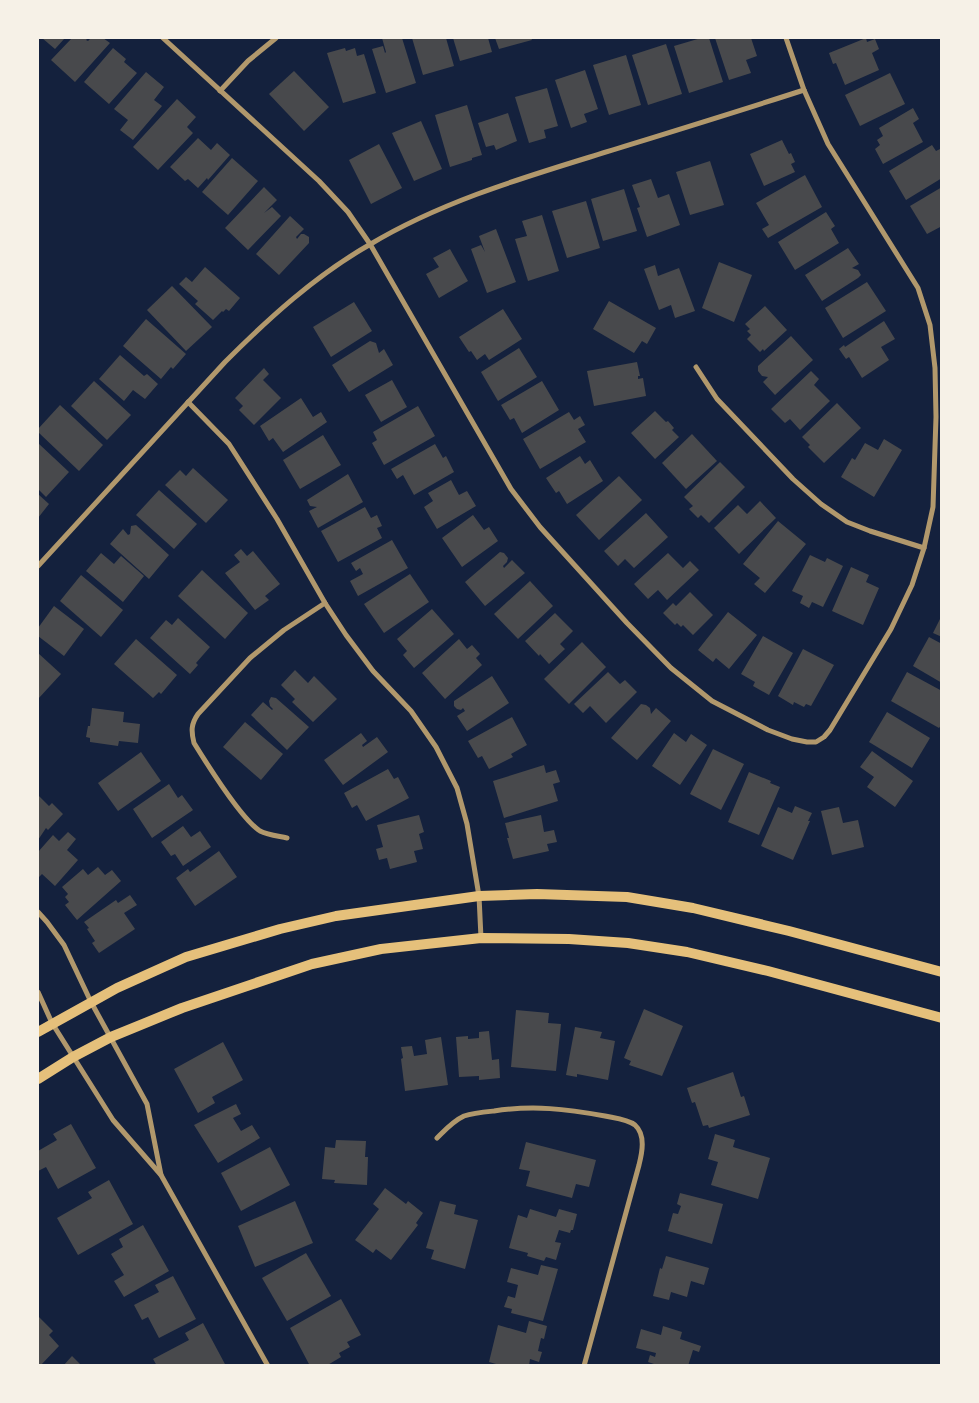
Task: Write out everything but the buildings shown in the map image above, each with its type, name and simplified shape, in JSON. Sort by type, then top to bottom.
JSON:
[{"type":"main road","points":[[38,1032],[117,988],[186,957],[280,929],[336,916],[479,896],[627,897],[674,905],[789,931],[942,972]]},
{"type":"main road","points":[[38,1079],[73,1057],[111,1037],[182,1008],[312,964],[381,949],[481,938],[570,939],[618,942],[687,952],[778,974],[942,1018]]},
{"type":"street","points":[[163,38],[319,181],[348,212],[370,244],[512,489],[540,527],[627,623],[671,668],[712,701],[768,730],[792,740],[816,742],[830,730],[891,629],[912,585],[924,548],[933,507],[936,417],[935,368],[930,326],[918,288],[828,144],[804,90],[786,38]]},
{"type":"street","points":[[220,91],[248,61],[276,38]]},
{"type":"street","points":[[38,566],[225,362],[257,330],[329,270],[370,244],[445,207],[492,189],[804,90]]},
{"type":"street","points":[[696,367],[717,399],[793,479],[820,504],[847,522],[924,548]]},
{"type":"street","points":[[188,402],[229,444],[277,519],[346,636],[373,671],[411,711],[436,747],[457,788],[465,814],[479,896],[481,938]]},
{"type":"street","points":[[287,838],[260,830],[243,815],[194,743],[191,730],[198,714],[250,658],[284,630],[325,603]]},
{"type":"street","points":[[38,912],[64,945],[91,1002],[147,1104],[161,1175]]},
{"type":"street","points":[[38,992],[52,1023],[113,1120],[161,1175],[268,1366]]},
{"type":"street","points":[[437,1138],[463,1117],[510,1108],[540,1107],[568,1109],[624,1120],[634,1124],[638,1130],[643,1149],[584,1366]]}]
